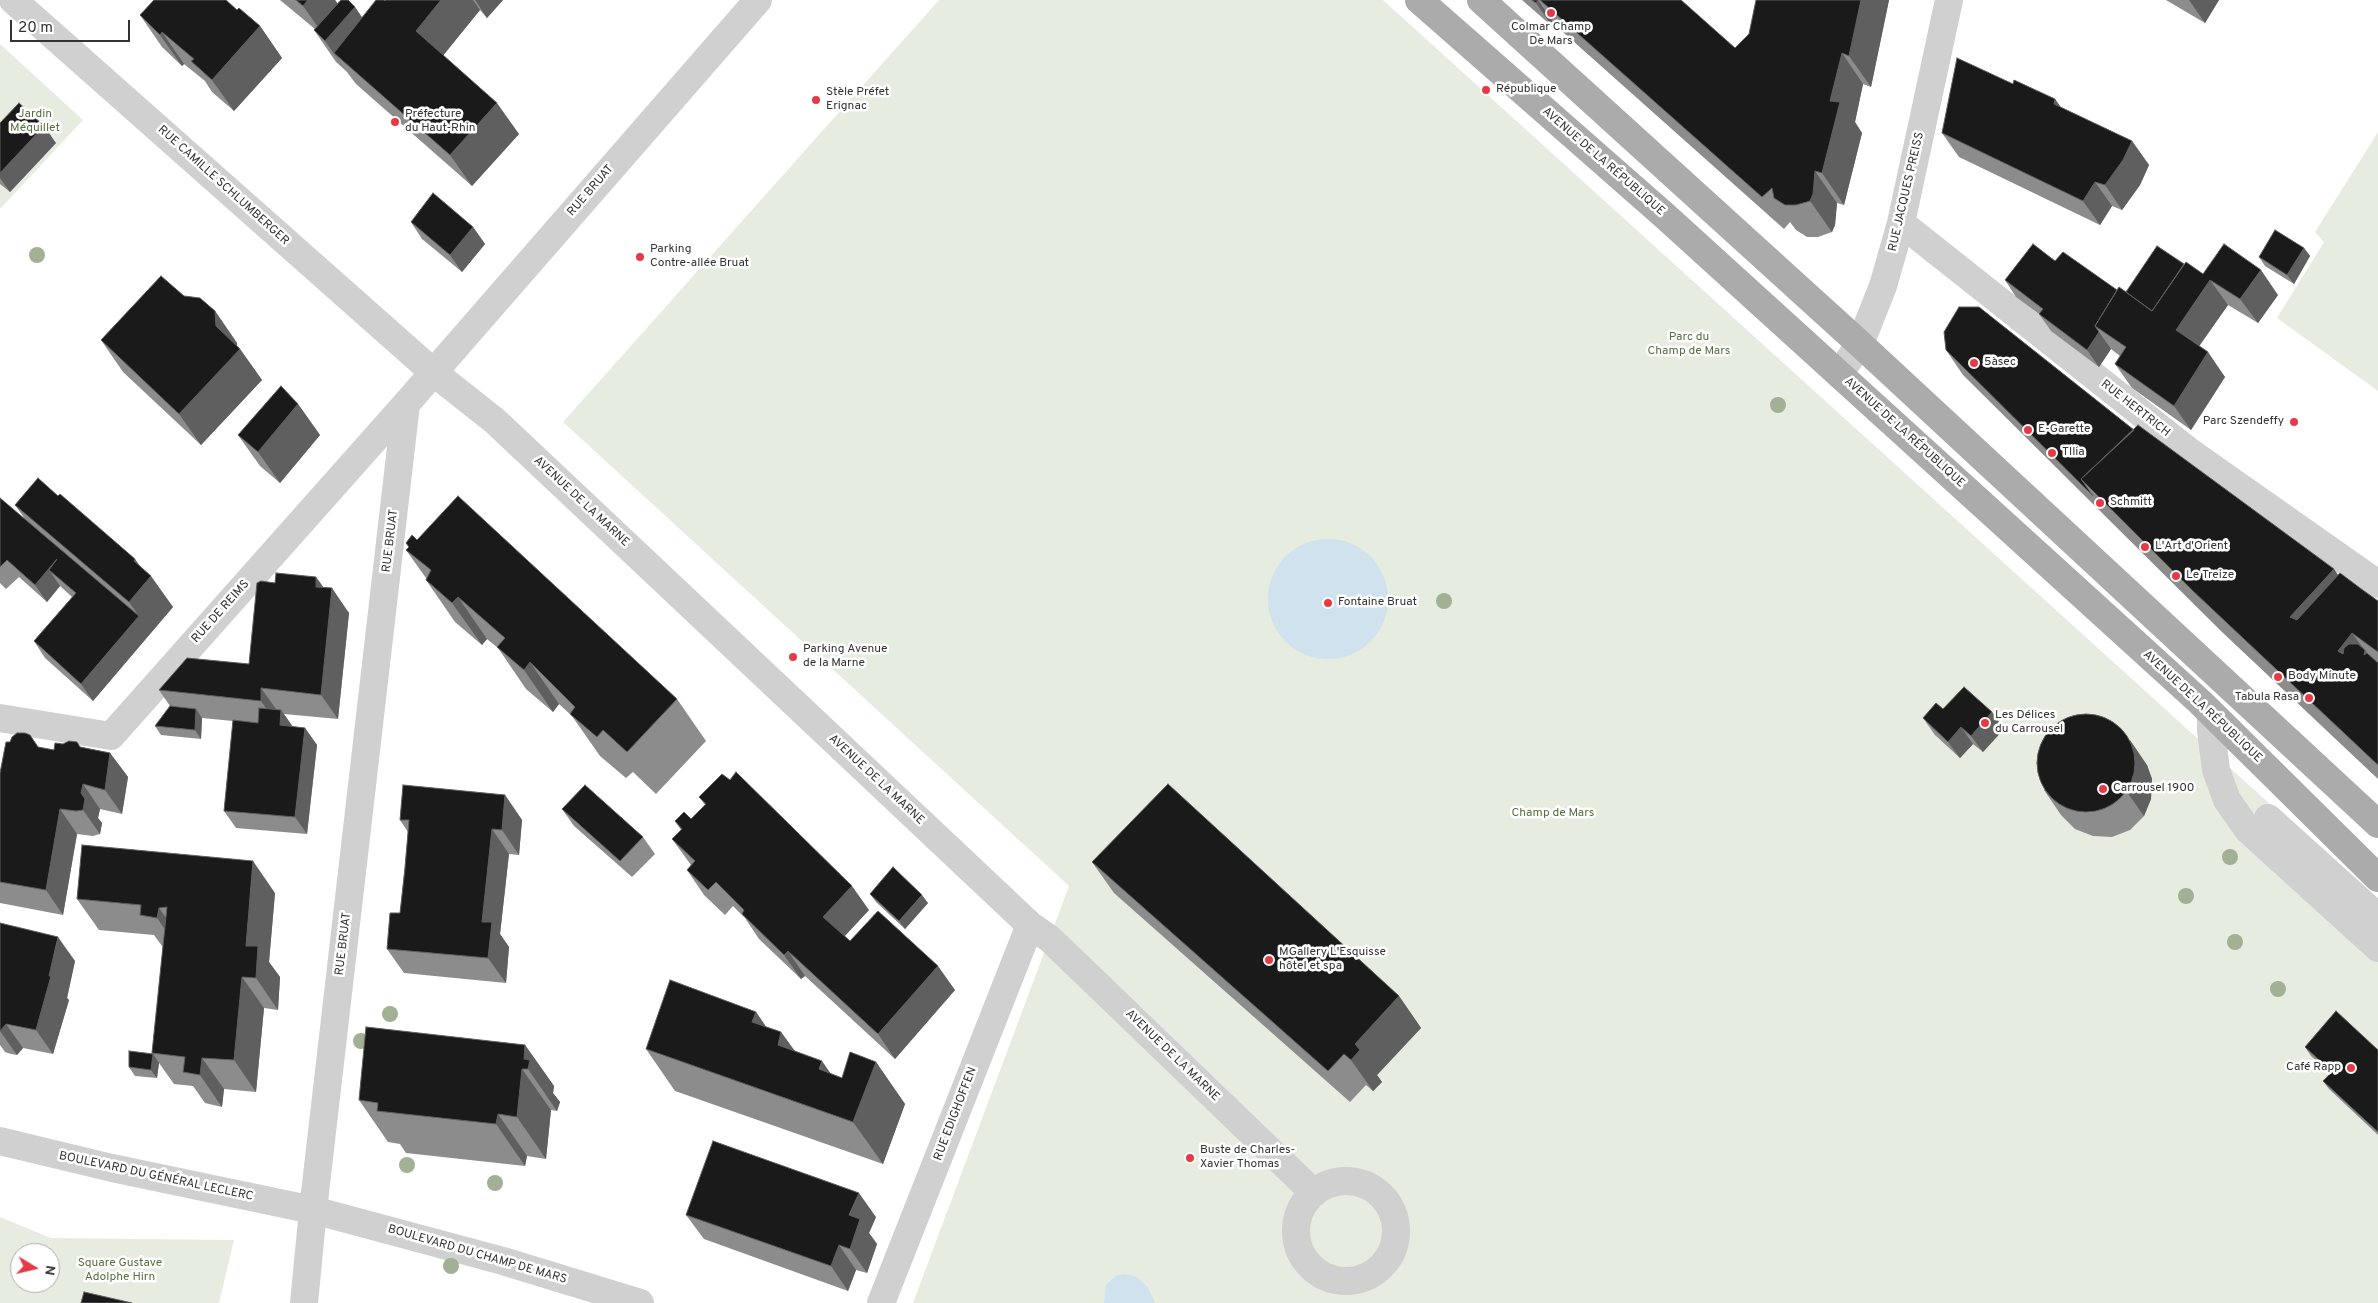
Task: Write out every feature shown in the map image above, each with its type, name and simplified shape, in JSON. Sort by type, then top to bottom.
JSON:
[{"type":"main road","name":"AVENUE DE LA RÉPUBLIQUE","points":[[1419,0],[1657,209],[2211,713],[2378,878]]},
{"type":"main road","points":[[1481,0],[1860,344],[2378,824]]},
{"type":"street","name":"RUE CAMILLE SCHLUMBERGER","points":[[13,0],[433,372]]},
{"type":"street","name":"RUE BRUAT","points":[[304,1303],[313,1210],[406,404],[758,0]]},
{"type":"street","name":"RUE JACQUES PREISS","points":[[1839,374],[1860,344],[1883,286],[1901,223],[1949,0]]},
{"type":"street","name":"RUE HERTRICH","points":[[1901,223],[2190,452],[2378,584]]},
{"type":"street","name":"AVENUE DE LA MARNE","points":[[433,372],[495,422],[1030,925],[1050,939],[1314,1193]]},
{"type":"street","name":"RUE DE REIMS","points":[[0,718],[111,736],[406,404]]},
{"type":"street","points":[[2211,713],[2216,770],[2227,800],[2248,830],[2378,948]]},
{"type":"street","points":[[2268,818],[2378,917]]},
{"type":"street","name":"RUE EDIGHOFFEN","points":[[881,1303],[1030,925]]},
{"type":"street","name":"BOULEVARD DU GÉNÉRAL LECLERC","points":[[0,1141],[112,1168],[313,1210]]},
{"type":"street","name":"BOULEVARD DU CHAMP DE MARS","points":[[313,1210],[503,1261],[640,1303]]},
{"type":"green space","name":"Champ de Mars","points":[[939,0],[1383,0],[2378,902],[2378,1303],[913,1303],[1069,886],[563,422]]},
{"type":"green space","name":"Jardin Méquillet","points":[[0,44],[83,120],[0,209]]},
{"type":"green space","points":[[2378,132],[2378,391],[2277,318],[2324,242],[2315,232]]},
{"type":"green space","name":"Square Gustave Adolphe Hirn","points":[[0,1217],[51,1238],[234,1240],[219,1303],[0,1303]]},
{"type":"water","name":"Fontaine Bruat","points":[[1328,539],[1340,540],[1351,544],[1361,549],[1370,557],[1378,566],[1383,576],[1387,587],[1387,611],[1383,622],[1378,632],[1370,641],[1361,649],[1351,654],[1340,658],[1328,659],[1316,658],[1305,654],[1295,649],[1286,641],[1278,632],[1273,622],[1269,611],[1268,599],[1269,587],[1273,576],[1278,566],[1286,557],[1295,549],[1305,544],[1316,540]]},
{"type":"water","points":[[1117,1275],[1135,1276],[1147,1286],[1155,1303],[1104,1303],[1106,1285]]},
{"type":"building","points":[[154,0],[226,0],[237,10],[239,8],[260,26],[212,80],[191,61],[194,59],[162,32],[160,35],[140,15]]},
{"type":"building","points":[[296,0],[308,0],[303,6]]},
{"type":"building","points":[[341,0],[348,0],[355,7],[325,41],[314,30]]},
{"type":"building","points":[[376,0],[441,0],[416,31],[497,103],[450,155],[334,53]]},
{"type":"building","points":[[1540,0],[1681,0],[1735,48],[1749,34],[1756,0],[1861,0],[1849,56],[1842,53],[1830,101],[1840,102],[1822,173],[1815,171],[1813,194],[1810,201],[1796,205],[1785,205],[1774,198],[1772,188],[1762,197]]},
{"type":"building","points":[[1957,58],[2013,84],[2014,80],[2055,99],[2054,104],[2132,141],[2123,160],[2105,185],[2095,182],[2083,201],[1942,133]]},
{"type":"building","points":[[19,103],[44,126],[0,173],[0,123]]},
{"type":"building","points":[[433,193],[473,227],[450,255],[411,222]]},
{"type":"building","points":[[2275,230],[2304,248],[2287,275],[2259,257]]},
{"type":"building","points":[[2033,244],[2055,261],[2063,252],[2117,290],[2095,326],[2099,332],[2087,350],[2039,314],[2043,309],[2005,280]]},
{"type":"building","points":[[2224,244],[2261,270],[2240,299],[2210,280],[2176,330],[2208,352],[2174,406],[2115,364],[2126,347],[2095,326],[2119,287],[2152,311],[2186,262],[2203,274]]},
{"type":"building","points":[[2157,246],[2184,264],[2152,311],[2126,292]]},
{"type":"building","points":[[161,276],[184,296],[200,298],[215,311],[216,326],[240,349],[179,414],[101,340]]},
{"type":"building","points":[[1959,307],[1979,307],[2134,430],[2081,479],[2093,496],[1946,350],[1944,332]]},
{"type":"building","points":[[281,386],[298,404],[258,452],[238,435]]},
{"type":"building","points":[[2138,425],[2334,569],[2290,617],[2297,620],[2340,573],[2378,601],[2378,652],[2352,633],[2338,651],[2343,654],[2344,648],[2349,644],[2358,644],[2365,650],[2364,655],[2367,653],[2378,663],[2378,765],[2193,591],[2081,479]]},
{"type":"building","points":[[38,478],[58,496],[60,494],[135,559],[134,561],[151,576],[129,602],[15,505]]},
{"type":"building","points":[[458,496],[677,699],[627,752],[603,730],[597,737],[570,714],[575,707],[530,662],[524,670],[497,647],[505,638],[458,597],[452,603],[426,580],[431,570],[406,550],[409,547],[406,543],[412,535],[417,540]]},
{"type":"building","points":[[0,498],[139,616],[81,684],[34,641],[76,593],[49,570],[57,559],[35,585],[7,560],[0,567]]},
{"type":"building","points":[[276,573],[316,577],[316,587],[332,588],[321,695],[261,688],[261,701],[159,690],[187,658],[249,664],[257,583],[261,581],[275,583]]},
{"type":"building","points":[[1964,687],[1992,712],[1971,736],[1961,727],[1948,742],[1923,718],[1936,703],[1943,709]]},
{"type":"building","points":[[170,706],[196,709],[195,730],[155,726]]},
{"type":"building","points":[[259,708],[281,710],[280,725],[305,728],[295,817],[224,811],[233,720],[258,723]]},
{"type":"building","name":"Carrousel 1900","points":[[2086,714],[2105,718],[2121,728],[2131,744],[2135,763],[2131,782],[2121,798],[2105,808],[2086,812],[2067,808],[2051,798],[2041,782],[2037,763],[2041,744],[2051,728],[2067,718]]},
{"type":"building","points":[[17,733],[30,735],[38,747],[54,750],[55,743],[63,744],[69,741],[77,742],[80,747],[110,753],[105,790],[83,784],[81,793],[85,799],[83,810],[60,809],[46,890],[0,882],[0,773],[6,742],[10,742]]},
{"type":"building","points":[[736,772],[852,886],[823,917],[850,941],[878,911],[938,966],[878,1034],[788,951],[784,955],[742,914],[744,910],[716,882],[708,890],[687,870],[695,861],[672,839],[682,829],[675,821],[684,812],[691,819],[706,804],[699,797],[722,774],[730,780]]},
{"type":"building","name":"MGallery L'Esquisse hôtel et spa","points":[[1168,784],[1399,996],[1355,1044],[1360,1050],[1351,1060],[1344,1054],[1328,1071],[1092,862]]},
{"type":"building","points":[[403,785],[505,795],[502,830],[492,829],[482,922],[492,922],[488,958],[387,949],[390,913],[400,913],[405,869],[409,820],[400,820]]},
{"type":"building","points":[[585,785],[643,837],[620,861],[562,809]]},
{"type":"building","points":[[82,845],[253,861],[246,946],[258,946],[256,978],[242,977],[234,1060],[202,1058],[200,1075],[183,1072],[185,1057],[152,1053],[167,907],[159,908],[157,918],[140,915],[141,905],[77,899]]},
{"type":"building","points":[[893,867],[922,895],[899,921],[870,894]]},
{"type":"building","points":[[0,923],[58,937],[49,976],[51,976],[36,1030],[6,1024],[0,1031]]},
{"type":"building","points":[[670,980],[756,1012],[752,1022],[781,1032],[778,1045],[822,1061],[819,1069],[842,1078],[850,1052],[876,1062],[853,1122],[646,1049]]},
{"type":"building","name":"Café Rapp","points":[[2336,1011],[2378,1050],[2378,1132],[2323,1081],[2332,1072],[2305,1047]]},
{"type":"building","points":[[366,1027],[525,1045],[524,1059],[530,1060],[528,1069],[522,1069],[517,1117],[498,1114],[496,1124],[377,1111],[378,1103],[359,1100]]},
{"type":"building","points":[[129,1051],[153,1054],[151,1070],[129,1067]]},
{"type":"building","points":[[713,1141],[859,1193],[849,1215],[860,1219],[850,1249],[839,1245],[831,1266],[686,1215]]},
{"type":"building","points":[[84,1292],[132,1303],[81,1303]]},
{"type":"place","name":"Colmar Champ De Mars","points":[[1551,13]]},
{"type":"place","name":"République","points":[[1486,90]]},
{"type":"place","name":"Stèle Préfet Erignac","points":[[816,100]]},
{"type":"place","name":"Préfecture du Haut-Rhin","points":[[395,122]]},
{"type":"place","name":"Parking Contre-allée Bruat","points":[[640,257]]},
{"type":"place","name":"5àsec","points":[[1974,363]]},
{"type":"place","name":"Parc Szendeffy","points":[[2294,422]]},
{"type":"place","name":"E-Garette","points":[[2028,430]]},
{"type":"place","name":"Tllia","points":[[2052,453]]},
{"type":"place","name":"Schmitt","points":[[2100,503]]},
{"type":"place","name":"L'Art d'Orient","points":[[2145,547]]},
{"type":"place","name":"Le Treize","points":[[2176,576]]},
{"type":"place","name":"Fontaine Bruat","points":[[1328,603]]},
{"type":"place","name":"Parking Avenue de la Marne","points":[[793,657]]},
{"type":"place","name":"Body Minute","points":[[2278,677]]},
{"type":"place","name":"Tabula Rasa","points":[[2309,698]]},
{"type":"place","name":"Les Délices du Carrousel","points":[[1985,723]]},
{"type":"place","name":"Carrousel 1900","points":[[2103,789]]},
{"type":"place","name":"MGallery L'Esquisse hôtel et spa","points":[[1269,960]]},
{"type":"place","name":"Café Rapp","points":[[2351,1068]]},
{"type":"place","name":"Buste de Charles- Xavier Thomas","points":[[1190,1158]]},
{"type":"park label","name":"Parc du Champ de Mars","points":[[1689,345]]}]
